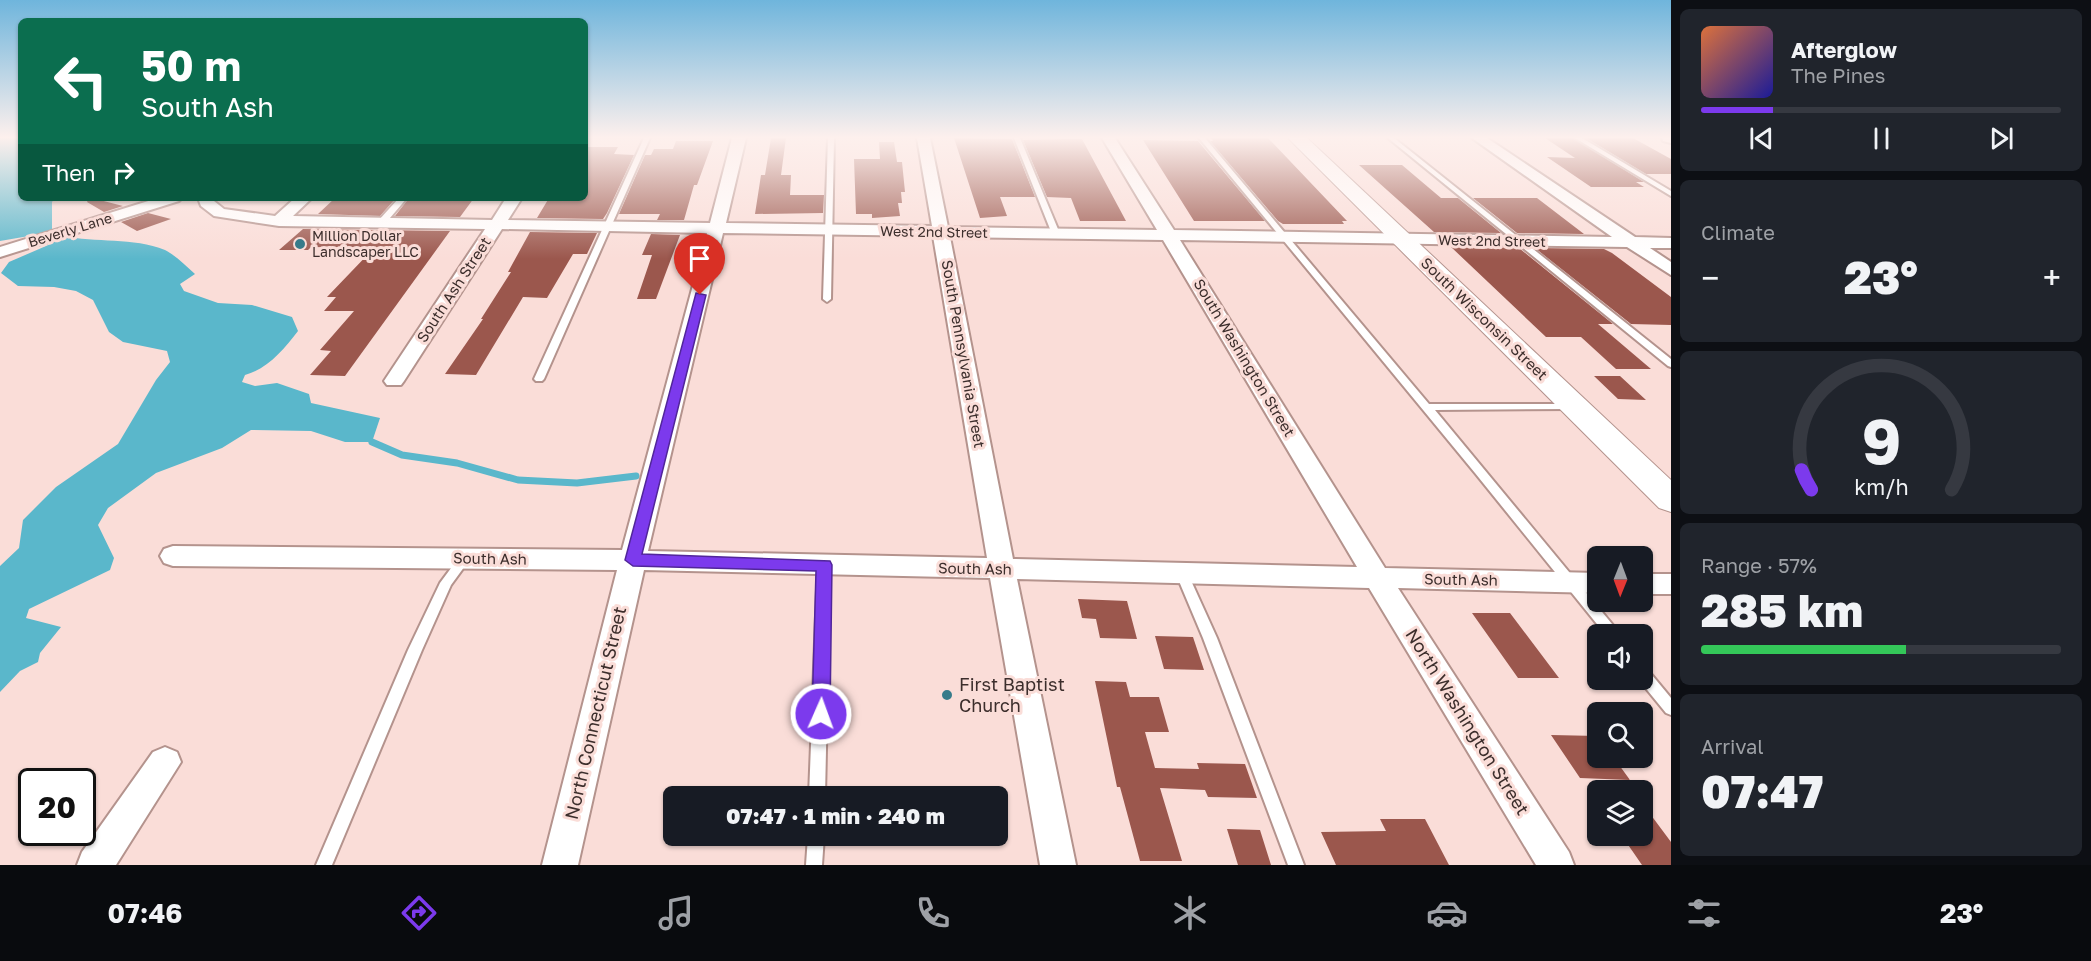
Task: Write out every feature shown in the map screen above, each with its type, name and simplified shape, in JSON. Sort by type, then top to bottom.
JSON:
[{"type":"street","name":"North Connecticut Street","points":[[560,865],[633,560],[729,178]]},
{"type":"street","name":"South Pennsylvania Street","points":[[932,178],[1058,865]]},
{"type":"street","name":"South Washington Street","points":[[1134,178],[1378,579]]},
{"type":"street","name":"South Wisconsin Street","points":[[1338,178],[1671,500]]},
{"type":"street","points":[[1538,178],[1671,270]]},
{"type":"street","name":"Beverly Lane","points":[[0,252],[164,201]]},
{"type":"street","name":"West 2nd Street","points":[[206,201],[220,213],[279,221],[1671,243]]},
{"type":"street","points":[[279,221],[301,201]]},
{"type":"street","name":"South Ash Street","points":[[394,381],[512,201]]},
{"type":"street","name":"South Ash","points":[[173,556],[633,560],[1587,583]]},
{"type":"street","name":"North Washington Street","points":[[1378,579],[1556,865]]},
{"type":"street","points":[[1653,584],[1671,584]]},
{"type":"street","points":[[95,865],[165,762]]},
{"type":"lane","points":[[539,379],[629,178]]},
{"type":"lane","points":[[827,299],[831,178]]},
{"type":"lane","points":[[1033,178],[1056,234]]},
{"type":"lane","points":[[1236,178],[1604,624]]},
{"type":"lane","points":[[1441,178],[1671,364]]},
{"type":"lane","points":[[1645,178],[1671,194]]},
{"type":"lane","points":[[381,223],[400,201]]},
{"type":"lane","points":[[1427,407],[1574,406]]},
{"type":"lane","points":[[324,865],[415,650],[446,583],[464,558]]},
{"type":"lane","points":[[817,786],[824,565]]},
{"type":"lane","points":[[1182,574],[1210,638],[1296,865]]},
{"type":"lane","points":[[1653,687],[1671,709]]},
{"type":"lane","points":[[814,865],[815,846]]},
{"type":"water","points":[[0,178],[18,178],[18,201],[53,201],[52,232],[0,241]]},
{"type":"water","points":[[63,236],[140,243],[165,250],[195,274],[180,284],[184,291],[218,303],[252,305],[292,317],[298,331],[275,358],[254,372],[245,375],[242,382],[255,386],[277,383],[309,394],[311,403],[380,418],[372,442],[345,442],[311,431],[251,430],[222,448],[156,473],[108,508],[98,525],[114,558],[110,570],[29,609],[26,618],[61,627],[40,653],[38,662],[20,671],[0,692],[0,566],[19,548],[23,520],[56,487],[118,444],[156,380],[170,362],[167,351],[123,342],[109,332],[93,300],[76,291],[54,287],[18,286],[1,273],[9,262],[53,243],[52,239]]},
{"type":"building","points":[[588,178],[623,178],[603,219],[537,218],[547,201],[588,201]]},
{"type":"building","points":[[635,178],[699,178],[697,185],[694,185],[684,220],[657,220],[660,214],[619,214]]},
{"type":"building","points":[[760,178],[791,178],[790,195],[824,195],[823,213],[755,214]]},
{"type":"building","points":[[855,178],[904,178],[905,192],[901,192],[902,203],[898,203],[900,216],[872,218],[872,214],[856,214]]},
{"type":"building","points":[[967,178],[1028,178],[1035,197],[1000,197],[1007,216],[980,218]]},
{"type":"building","points":[[1039,178],[1103,178],[1126,221],[1080,221],[1071,198],[1047,197]]},
{"type":"building","points":[[1167,178],[1229,178],[1265,221],[1194,221]]},
{"type":"building","points":[[1242,178],[1306,178],[1347,221],[1342,221],[1344,224],[1283,224]]},
{"type":"building","points":[[1374,178],[1418,178],[1441,198],[1458,198],[1501,233],[1434,232]]},
{"type":"building","points":[[1578,178],[1638,178],[1644,182],[1636,182],[1644,187],[1591,187]]},
{"type":"building","points":[[1473,198],[1537,198],[1584,234],[1517,233]]},
{"type":"building","points":[[104,201],[123,206],[104,212],[87,202]]},
{"type":"building","points":[[332,201],[393,201],[380,216],[318,214]]},
{"type":"building","points":[[407,201],[472,201],[460,217],[395,216]]},
{"type":"building","points":[[148,213],[171,219],[137,231],[121,222]]},
{"type":"building","points":[[303,229],[450,231],[345,376],[310,375],[331,351],[320,350],[354,311],[324,311],[336,297],[327,297],[374,248],[311,247],[308,250],[279,250]]},
{"type":"building","points":[[530,232],[597,233],[587,254],[573,254],[547,298],[523,297],[476,375],[445,374],[483,319],[481,319],[511,272],[508,272]]},
{"type":"building","points":[[651,234],[680,235],[656,299],[637,299],[652,255],[642,255]]},
{"type":"building","points":[[1450,246],[1519,248],[1613,324],[1598,324],[1651,369],[1616,369],[1581,337],[1546,337]]},
{"type":"building","points":[[1535,248],[1604,249],[1612,253],[1671,297],[1671,325],[1631,324]]},
{"type":"building","points":[[1594,376],[1620,376],[1646,400],[1618,399]]},
{"type":"building","points":[[1078,599],[1127,601],[1137,639],[1100,638],[1096,619],[1082,618]]},
{"type":"building","points":[[1472,613],[1510,613],[1559,678],[1518,678]]},
{"type":"building","points":[[1155,636],[1193,637],[1204,670],[1164,669]]},
{"type":"building","points":[[1095,681],[1126,682],[1130,697],[1159,697],[1169,732],[1145,732],[1155,768],[1199,769],[1197,763],[1245,764],[1257,798],[1208,797],[1205,790],[1160,788],[1182,861],[1140,861],[1120,787],[1117,787]]},
{"type":"building","points":[[1551,735],[1587,736],[1587,768],[1621,768],[1630,780],[1580,778]]},
{"type":"building","points":[[1653,818],[1671,842],[1671,865],[1642,865],[1629,846],[1653,846]]},
{"type":"building","points":[[1380,819],[1425,819],[1449,865],[1336,865],[1321,832],[1386,831]]},
{"type":"building","points":[[1227,829],[1260,830],[1271,865],[1238,865]]},
{"type":"waterway","points":[[372,442],[402,455],[457,463],[518,480],[577,483],[636,476]]},
{"type":"place","name":"Million Dollar Landscaper LLC","points":[[300,244]]},
{"type":"place","name":"First Baptist Church","points":[[947,695]]},
{"type":"route","points":[[700,295],[633,560],[824,565],[821,714]]}]
